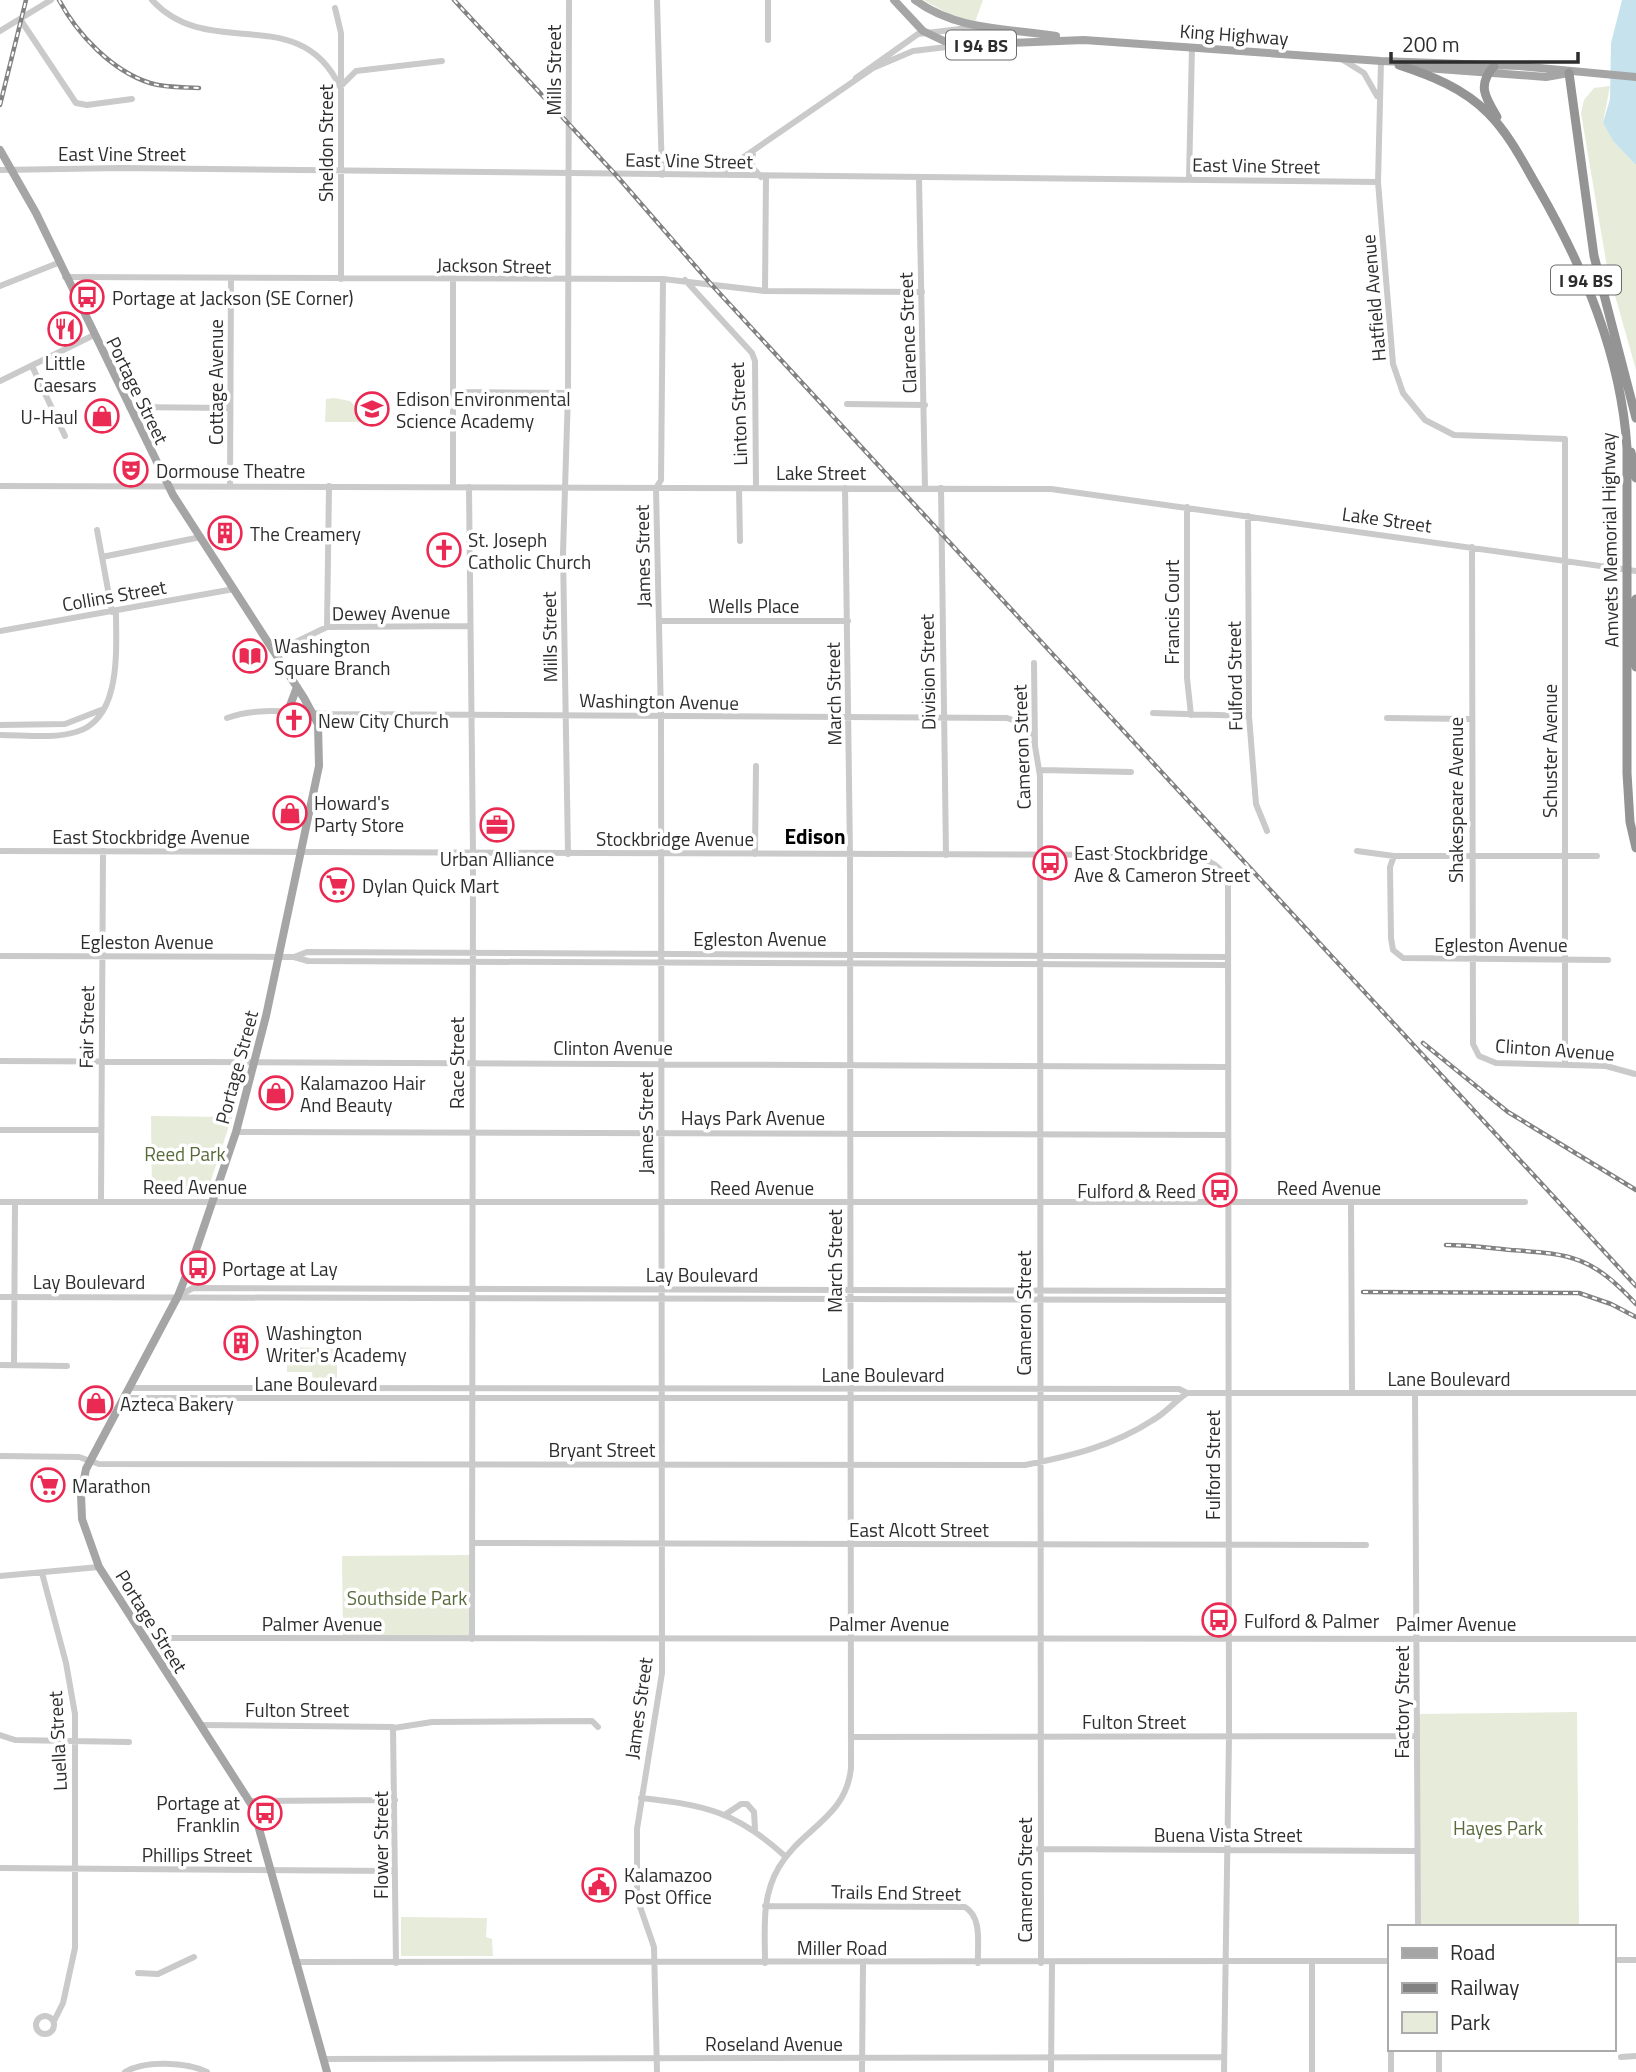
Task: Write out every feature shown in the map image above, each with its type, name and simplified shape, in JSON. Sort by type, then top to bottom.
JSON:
[{"type":"highway","name":"Amvets Memorial Highway","points":[[1399,65],[1437,78],[1462,92],[1487,112],[1510,140],[1559,223],[1590,290],[1616,378],[1627,448],[1632,570],[1627,773],[1630,822],[1636,848]]},
{"type":"highway","name":"I 94 BS","points":[[1491,69],[1483,85],[1485,96],[1510,140]]},
{"type":"highway","name":"Amvets Memorial Highway","points":[[1569,73],[1594,256],[1636,418]]},
{"type":"highway","points":[[1627,448],[1632,453],[1636,478]]},
{"type":"highway","points":[[1636,599],[1636,667]]},
{"type":"main road","name":"King Highway","points":[[894,0],[924,32],[944,41],[965,45],[1084,40]]},
{"type":"main road","name":"King Highway","points":[[915,0],[943,17],[977,27],[1084,40],[1491,69]]},
{"type":"main road","name":"King Highway","points":[[1381,61],[1399,65],[1636,77]]},
{"type":"main road","name":"Portage Street","points":[[0,150],[167,485],[314,714],[319,732],[319,766],[302,852],[255,1061],[236,1132],[178,1296],[89,1461],[81,1506],[84,1531],[99,1567],[250,1801],[262,1831],[295,1962],[327,2072]]},
{"type":"main road","points":[[288,711],[297,687]]},
{"type":"street","points":[[0,31],[51,0]]},
{"type":"street","points":[[152,0],[161,9],[187,24],[271,30],[293,35],[323,55],[340,86],[356,71],[442,61]]},
{"type":"street","name":"Mills Street","points":[[568,854],[565,488],[570,175],[569,0]]},
{"type":"street","points":[[657,0],[662,176]]},
{"type":"street","points":[[768,0],[768,40]]},
{"type":"street","name":"Sheldon Street","points":[[335,8],[341,33],[341,279]]},
{"type":"street","points":[[20,19],[76,103],[87,105],[132,99]]},
{"type":"street","points":[[718,175],[894,49],[924,32],[977,27],[976,39],[965,45],[913,51],[887,60],[856,78]]},
{"type":"street","points":[[1189,179],[1192,47]]},
{"type":"street","points":[[1338,58],[1364,73],[1373,85],[1379,102]]},
{"type":"street","name":"Hatfield Avenue","points":[[1381,61],[1378,182],[1394,364],[1407,400],[1434,427],[1454,435],[1565,439]]},
{"type":"street","points":[[753,150],[752,167],[763,177],[765,291]]},
{"type":"street","name":"East Vine Street","points":[[0,170],[1378,182]]},
{"type":"street","name":"Clarence Street","points":[[919,177],[925,488]]},
{"type":"street","points":[[0,286],[58,262]]},
{"type":"street","name":"Jackson Street","points":[[65,277],[568,281],[663,279],[765,291],[922,292]]},
{"type":"street","name":"Cottage Avenue","points":[[230,486],[231,278]]},
{"type":"street","name":"James Street","points":[[657,2072],[655,1962],[653,1940],[637,1898],[637,1829],[660,1689],[662,1639],[661,717],[656,488],[661,480],[663,279]]},
{"type":"street","points":[[453,280],[453,487]]},
{"type":"street","name":"Linton Street","points":[[685,280],[752,353],[755,361],[756,488]]},
{"type":"street","points":[[0,382],[94,335]]},
{"type":"street","points":[[32,366],[65,436]]},
{"type":"street","points":[[453,392],[568,393]]},
{"type":"street","points":[[847,404],[925,405]]},
{"type":"street","points":[[129,407],[230,408]]},
{"type":"street","name":"Schuster Avenue","points":[[1565,439],[1565,1064]]},
{"type":"street","name":"Lake Street","points":[[0,486],[1051,489],[1632,570]]},
{"type":"street","points":[[327,626],[329,486]]},
{"type":"street","name":"Race Street","points":[[469,487],[473,853],[472,1639]]},
{"type":"street","points":[[739,488],[740,541]]},
{"type":"street","name":"March Street","points":[[765,1963],[765,1906],[775,1875],[786,1857],[845,1797],[850,1775],[850,855],[845,488]]},
{"type":"street","name":"Division Street","points":[[941,488],[946,855]]},
{"type":"street","name":"Francis Court","points":[[1187,507],[1187,678],[1191,715]]},
{"type":"street","name":"Fulford Street","points":[[1248,516],[1249,716],[1256,804],[1267,831]]},
{"type":"street","points":[[0,735],[74,733],[95,721],[108,701],[114,683],[114,612],[97,530]]},
{"type":"street","points":[[102,557],[201,537]]},
{"type":"street","name":"Shakespeare Avenue","points":[[1472,547],[1470,1029],[1476,1051]]},
{"type":"street","name":"Collins Street","points":[[0,631],[234,589]]},
{"type":"street","name":"Wells Place","points":[[659,621],[848,621]]},
{"type":"street","name":"Dewey Avenue","points":[[275,652],[327,626],[470,626]]},
{"type":"street","name":"Cameron Street","points":[[1034,663],[1035,746],[1040,770],[1038,1400],[1041,1963]]},
{"type":"street","points":[[0,725],[65,724],[101,710]]},
{"type":"street","name":"Washington Avenue","points":[[227,718],[247,711],[288,711],[314,714],[472,716],[1016,719],[1027,727],[1035,746]]},
{"type":"street","points":[[1153,713],[1249,716]]},
{"type":"street","points":[[1387,718],[1471,719]]},
{"type":"street","points":[[755,854],[756,766]]},
{"type":"street","points":[[1040,770],[1131,772]]},
{"type":"street","name":"East Stockbridge Avenue","points":[[0,851],[302,852]]},
{"type":"street","points":[[1357,851],[1394,856],[1597,856]]},
{"type":"street","name":"Fair Street","points":[[101,1202],[103,852]]},
{"type":"street","name":"Stockbridge Avenue","points":[[302,852],[1185,855],[1214,863]]},
{"type":"street","name":"Egleston Avenue","points":[[1394,856],[1390,887],[1391,939],[1396,953],[1412,960],[1608,960]]},
{"type":"street","name":"Fulford Street","points":[[1214,863],[1228,885],[1229,1736],[1224,2072]]},
{"type":"street","name":"Egleston Avenue","points":[[293,957],[307,952],[1227,957]]},
{"type":"street","points":[[377,952],[377,962]]},
{"type":"street","points":[[568,953],[568,963]]},
{"type":"street","points":[[755,964],[756,954]]},
{"type":"street","points":[[944,955],[944,965]]},
{"type":"street","name":"Egleston Avenue","points":[[0,956],[293,957],[308,961],[377,962],[1227,965]]},
{"type":"street","points":[[1134,956],[1134,965]]},
{"type":"street","name":"Clinton Avenue","points":[[1476,1051],[1484,1060],[1496,1063],[1606,1066],[1635,1074]]},
{"type":"street","name":"Clinton Avenue","points":[[0,1061],[1227,1067]]},
{"type":"street","points":[[0,1130],[101,1130]]},
{"type":"street","name":"Hays Park Avenue","points":[[236,1132],[1228,1135]]},
{"type":"street","name":"Reed Avenue","points":[[0,1202],[1525,1202]]},
{"type":"street","points":[[14,1365],[15,1202]]},
{"type":"street","points":[[1351,1202],[1352,1393]]},
{"type":"street","name":"Lay Boulevard","points":[[178,1296],[193,1288],[1227,1291]]},
{"type":"street","points":[[284,1289],[284,1299]]},
{"type":"street","points":[[380,1289],[380,1299]]},
{"type":"street","points":[[567,1290],[567,1299]]},
{"type":"street","points":[[757,1299],[758,1290]]},
{"type":"street","points":[[945,1290],[945,1299]]},
{"type":"street","points":[[1135,1290],[1135,1300]]},
{"type":"street","name":"Lay Boulevard","points":[[0,1297],[1227,1300]]},
{"type":"street","points":[[0,1365],[68,1366]]},
{"type":"street","name":"Lane Boulevard","points":[[129,1388],[1179,1389],[1187,1393],[1636,1393]]},
{"type":"street","points":[[267,1389],[267,1399]]},
{"type":"street","points":[[368,1389],[368,1399]]},
{"type":"street","points":[[947,1389],[947,1399]]},
{"type":"street","points":[[568,1390],[568,1399]]},
{"type":"street","points":[[754,1390],[754,1399]]},
{"type":"street","name":"Bryant Street","points":[[0,1456],[79,1457],[99,1464],[1013,1465],[1074,1455],[1112,1442],[1160,1416],[1187,1393]]},
{"type":"street","name":"Factory Street","points":[[1415,1393],[1418,1925]]},
{"type":"street","name":"Lane Boulevard","points":[[124,1398],[1180,1398]]},
{"type":"street","name":"East Alcott Street","points":[[472,1543],[1366,1545]]},
{"type":"street","points":[[0,1576],[99,1567]]},
{"type":"street","name":"Luella Street","points":[[41,1573],[73,1691],[76,1739],[75,1948],[63,2003],[54,2021]]},
{"type":"street","name":"Palmer Avenue","points":[[143,1638],[1636,1639]]},
{"type":"street","name":"Fulton Street","points":[[200,1725],[394,1727],[432,1722],[592,1721],[598,1727]]},
{"type":"street","name":"Flower Street","points":[[394,1727],[396,1963]]},
{"type":"street","points":[[0,1735],[15,1740],[129,1742]]},
{"type":"street","name":"Fulton Street","points":[[851,1737],[1417,1736]]},
{"type":"street","points":[[641,1798],[686,1804],[726,1814],[755,1829],[786,1857]]},
{"type":"street","points":[[250,1801],[395,1800]]},
{"type":"street","points":[[726,1814],[741,1804],[747,1804],[754,1812],[755,1829]]},
{"type":"street","name":"Buena Vista Street","points":[[1039,1849],[1417,1851]]},
{"type":"street","name":"Phillips Street","points":[[0,1868],[395,1871]]},
{"type":"street","name":"Trails End Street","points":[[765,1906],[965,1907],[974,1914],[977,1924],[978,1963]]},
{"type":"street","points":[[138,1973],[158,1974],[194,1957]]},
{"type":"street","points":[[1615,1960],[1636,1960]]},
{"type":"street","points":[[1312,1961],[1312,2072]]},
{"type":"street","name":"Miller Road","points":[[295,1962],[1388,1961]]},
{"type":"street","points":[[862,2072],[863,1963]]},
{"type":"street","name":"Cameron Street","points":[[1051,2072],[1052,1963]]},
{"type":"street","points":[[1391,2051],[1391,2072]]},
{"type":"street","points":[[1439,2051],[1439,2072]]},
{"type":"street","points":[[1621,2057],[1636,2056]]},
{"type":"street","name":"Roseland Avenue","points":[[323,2059],[1224,2057]]},
{"type":"street","points":[[125,2072],[137,2066],[168,2065],[207,2072]]},
{"type":"green space","points":[[923,0],[983,0],[975,22],[953,16]]},
{"type":"green space","points":[[1610,86],[1603,123],[1613,141],[1636,165],[1636,370],[1607,267],[1581,113],[1584,100],[1594,88]]},
{"type":"green space","points":[[326,399],[350,401],[365,416],[359,422],[325,422]]},
{"type":"green space","name":"Reed Park","points":[[151,1116],[232,1117],[206,1195],[152,1197]]},
{"type":"green space","points":[[294,1347],[337,1349],[337,1382],[313,1382],[312,1372],[287,1372],[287,1362],[290,1361]]},
{"type":"green space","name":"Southside Park","points":[[472,1555],[472,1639],[343,1638],[342,1556]]},
{"type":"green space","name":"Hayes Park","points":[[1577,1712],[1579,1925],[1418,1925],[1417,1714]]},
{"type":"green space","points":[[401,1917],[487,1918],[486,1937],[492,1939],[493,1956],[401,1956]]},
{"type":"water","points":[[1622,0],[1636,0],[1636,165],[1613,141],[1603,123],[1610,99],[1611,43]]},
{"type":"railway","points":[[0,105],[26,0]]},
{"type":"railway","points":[[59,0],[75,26],[97,50],[122,70],[156,85],[199,88]]},
{"type":"railway","points":[[454,0],[616,175],[710,283],[1636,1286]]},
{"type":"railway","points":[[1423,1043],[1508,1112],[1636,1190]]},
{"type":"railway","points":[[1446,1245],[1566,1256],[1607,1276],[1636,1304]]},
{"type":"railway","points":[[1363,1292],[1579,1293],[1611,1304],[1636,1317]]},
{"type":"place","name":"Portage at Jackson (SE Corner)","points":[[87,297]]},
{"type":"place","name":"Little Caesars","points":[[65,329]]},
{"type":"place","name":"Edison Environmental Science Academy","points":[[372,409]]},
{"type":"place","name":"U-Haul","points":[[102,416]]},
{"type":"place","name":"Dormouse Theatre","points":[[131,470]]},
{"type":"place","name":"The Creamery","points":[[225,533]]},
{"type":"place","name":"St. Joseph Catholic Church","points":[[444,550]]},
{"type":"place","name":"Washington Square Branch","points":[[250,656]]},
{"type":"place","name":"New City Church","points":[[294,720]]},
{"type":"place","name":"Howard's Party Store","points":[[290,813]]},
{"type":"place","name":"Urban Alliance","points":[[497,825]]},
{"type":"place","name":"East Stockbridge Ave & Cameron Street","points":[[1050,863]]},
{"type":"place","name":"Dylan Quick Mart","points":[[337,885]]},
{"type":"place","name":"Kalamazoo Hair And Beauty","points":[[276,1093]]},
{"type":"place","name":"Fulford & Reed","points":[[1220,1190]]},
{"type":"place","name":"Portage at Lay","points":[[198,1268]]},
{"type":"place","name":"Washington Writer's Academy","points":[[241,1343]]},
{"type":"place","name":"Azteca Bakery","points":[[96,1403]]},
{"type":"place","name":"Marathon","points":[[48,1485]]},
{"type":"place","name":"Fulford & Palmer","points":[[1219,1620]]},
{"type":"place","name":"Portage at Franklin","points":[[265,1813]]},
{"type":"place","name":"Kalamazoo Post Office","points":[[599,1885]]},
{"type":"district","name":"Edison","points":[[815,836]]}]
